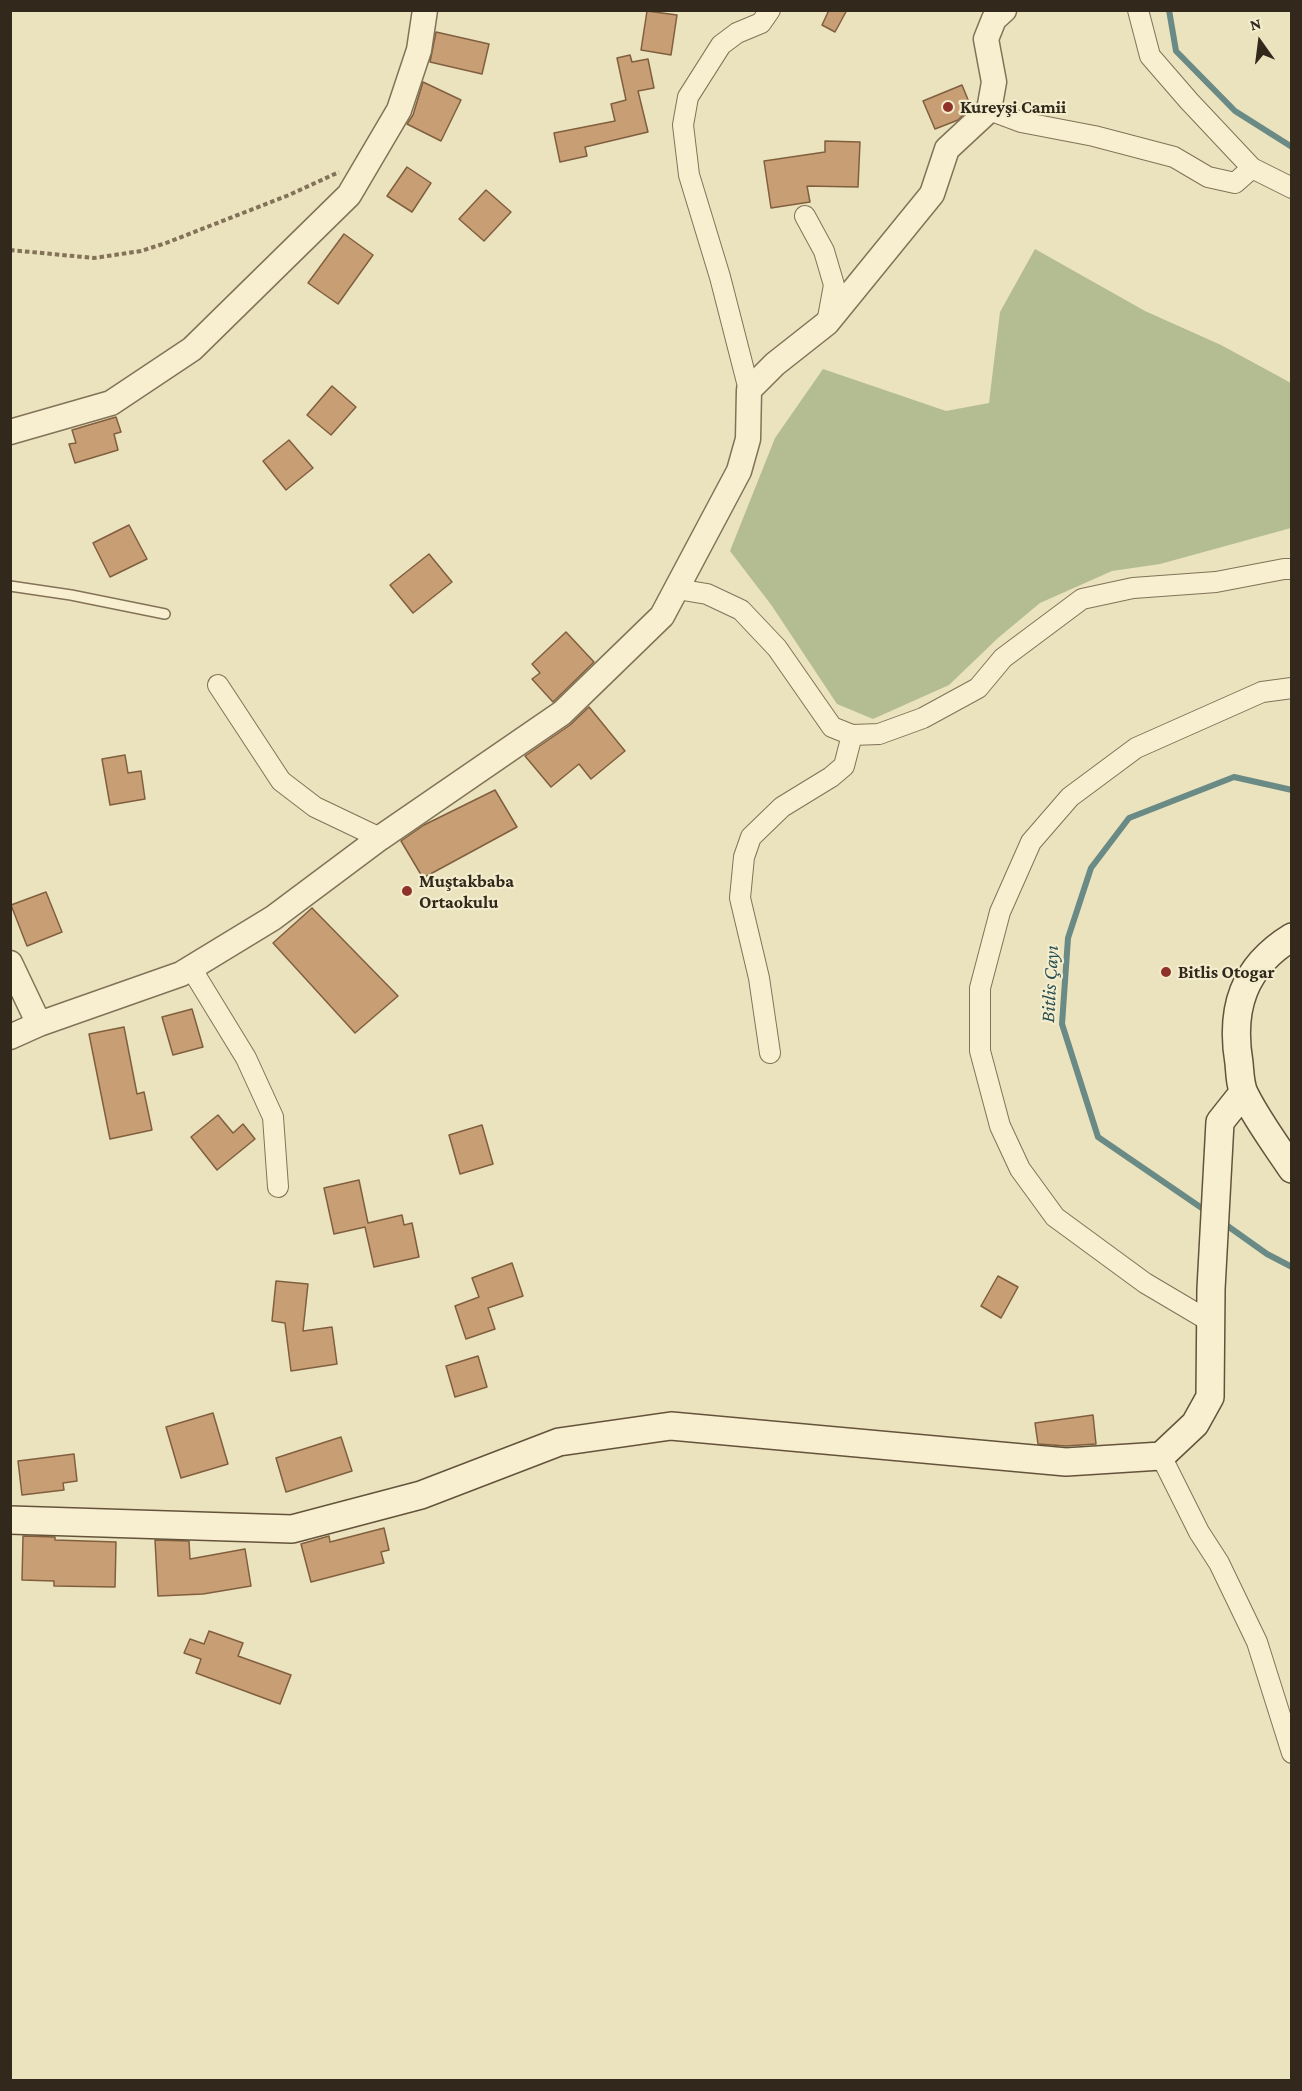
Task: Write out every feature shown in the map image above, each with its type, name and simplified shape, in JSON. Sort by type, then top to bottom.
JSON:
[{"type":"main road","points":[[1292,937],[1279,945],[1256,966],[1239,1000],[1235,1039],[1243,1093],[1292,1169]]},
{"type":"main road","points":[[10,1520],[292,1529],[422,1495],[559,1442],[671,1426],[1066,1462],[1161,1456],[1194,1424],[1210,1397],[1216,1157],[1220,1122],[1243,1093]]},
{"type":"street","points":[[10,432],[111,403],[192,350],[349,195],[399,110],[419,50],[425,10]]},
{"type":"street","points":[[10,1037],[39,1023],[181,974],[273,918],[380,838],[562,713],[663,616],[739,471],[748,439],[749,390],[720,277],[689,175],[683,125],[688,97],[721,45],[738,33],[761,23],[770,10]]},
{"type":"street","points":[[749,390],[775,364],[827,323],[932,194],[947,149],[989,110],[994,82],[986,39],[994,19],[1004,10]]},
{"type":"street","points":[[1138,10],[1150,56],[1252,168],[1292,188]]},
{"type":"street","points":[[989,110],[1022,122],[1094,135],[1174,157],[1208,177],[1235,183],[1252,168]]},
{"type":"street","points":[[805,216],[824,251],[834,285],[827,323]]},
{"type":"street","points":[[677,589],[707,594],[741,610],[777,648],[832,727],[852,735],[879,734],[923,718],[978,688],[1003,658],[1082,599],[1133,588],[1216,582],[1292,569]]},
{"type":"street","points":[[218,685],[280,781],[315,807],[380,838]]},
{"type":"street","points":[[1211,1322],[1145,1283],[1055,1217],[1020,1169],[1000,1126],[980,1051],[980,988],[1000,912],[1031,842],[1070,797],[1136,748],[1262,692],[1292,688]]},
{"type":"street","points":[[770,1053],[759,978],[740,898],[744,857],[752,837],[782,807],[831,777],[844,766],[852,735]]},
{"type":"street","points":[[10,963],[39,1023]]},
{"type":"street","points":[[191,968],[246,1058],[273,1117],[278,1187]]},
{"type":"street","points":[[1161,1456],[1199,1532],[1219,1563],[1257,1642],[1292,1753]]},
{"type":"lane","points":[[10,586],[71,595],[165,614]]},
{"type":"path","points":[[10,250],[94,258],[141,250],[166,243],[289,195],[352,166],[358,166],[364,170]]},
{"type":"green space","points":[[1035,249],[1145,311],[1221,345],[1291,383],[1291,528],[1160,564],[1112,571],[1040,603],[998,638],[949,685],[873,719],[837,704],[772,606],[730,551],[775,438],[823,369],[946,411],[989,403],[1000,312]]},
{"type":"building","points":[[829,10],[847,10],[835,32],[822,25]]},
{"type":"building","points":[[647,11],[677,15],[671,55],[641,50]]},
{"type":"building","points":[[436,32],[489,44],[482,74],[430,62]]},
{"type":"building","points":[[630,55],[632,62],[648,59],[654,88],[638,91],[648,132],[585,147],[587,156],[560,162],[554,133],[615,121],[611,104],[626,100],[617,58]]},
{"type":"building","points":[[423,82],[461,100],[441,141],[407,124],[413,115]]},
{"type":"building","name":"Kureyşi Camii","points":[[962,85],[971,107],[958,120],[935,129],[923,101]]},
{"type":"building","points":[[825,141],[860,142],[858,187],[807,186],[810,202],[771,208],[764,161],[825,152]]},
{"type":"building","points":[[407,167],[431,183],[412,212],[387,196]]},
{"type":"building","points":[[486,190],[511,212],[484,241],[459,219]]},
{"type":"building","points":[[344,234],[373,255],[338,304],[308,283]]},
{"type":"building","points":[[332,386],[356,407],[331,435],[307,415]]},
{"type":"building","points":[[116,417],[121,432],[114,434],[118,450],[75,463],[69,444],[76,443],[72,430]]},
{"type":"building","points":[[289,440],[313,468],[286,490],[263,461]]},
{"type":"building","points":[[129,525],[147,559],[110,577],[93,543]]},
{"type":"building","points":[[429,554],[452,582],[413,613],[390,585]]},
{"type":"building","points":[[566,632],[594,662],[553,702],[532,679],[540,673],[532,664]]},
{"type":"building","points":[[589,707],[625,751],[591,779],[579,764],[551,787],[525,756],[570,725]]},
{"type":"building","points":[[125,755],[128,773],[141,771],[145,799],[110,805],[102,759]]},
{"type":"building","points":[[495,790],[517,827],[423,878],[401,841],[424,825]]},
{"type":"building","points":[[46,892],[62,932],[27,946],[11,905]]},
{"type":"building","points":[[312,908],[398,996],[355,1033],[273,943]]},
{"type":"building","points":[[192,1009],[203,1047],[173,1055],[162,1017]]},
{"type":"building","points":[[124,1027],[137,1094],[144,1092],[152,1130],[110,1139],[89,1034]]},
{"type":"building","points":[[218,1115],[233,1133],[243,1124],[255,1139],[217,1170],[191,1137]]},
{"type":"building","points":[[482,1125],[493,1164],[460,1174],[449,1135]]},
{"type":"building","points":[[359,1180],[368,1223],[402,1215],[404,1225],[412,1223],[419,1257],[374,1267],[365,1227],[334,1234],[324,1188]]},
{"type":"building","points":[[512,1263],[523,1296],[488,1308],[495,1329],[466,1339],[455,1306],[479,1297],[472,1278]]},
{"type":"building","points":[[998,1276],[1018,1287],[1001,1318],[981,1306]]},
{"type":"building","points":[[276,1281],[308,1284],[303,1331],[332,1327],[337,1364],[291,1371],[285,1323],[272,1321]]},
{"type":"building","points":[[478,1356],[487,1387],[455,1397],[446,1366]]},
{"type":"building","points":[[213,1413],[228,1464],[181,1478],[166,1427]]},
{"type":"building","points":[[1093,1415],[1096,1444],[1066,1446],[1038,1444],[1035,1423]]},
{"type":"building","points":[[341,1437],[352,1471],[286,1492],[276,1458]]},
{"type":"building","points":[[74,1454],[77,1481],[63,1483],[64,1490],[22,1495],[18,1461]]},
{"type":"building","points":[[384,1528],[389,1550],[381,1552],[384,1563],[311,1582],[301,1544],[329,1536],[330,1542]]},
{"type":"building","points":[[23,1536],[55,1537],[55,1540],[116,1542],[115,1587],[54,1586],[54,1581],[22,1580]]},
{"type":"building","points":[[155,1540],[189,1541],[190,1559],[245,1549],[251,1586],[203,1594],[158,1596]]},
{"type":"building","points":[[209,1631],[243,1643],[238,1656],[291,1675],[280,1704],[196,1673],[201,1659],[184,1653],[190,1639],[204,1644]]},
{"type":"waterway","name":"Bitlis Çayı","points":[[1169,10],[1176,51],[1235,111],[1292,147]]},
{"type":"waterway","name":"Bitlis Çayı","points":[[1209,1213],[1098,1137],[1062,1024],[1068,938],[1091,868],[1129,818],[1234,777],[1292,790]]},
{"type":"waterway","name":"Bitlis Çayı","points":[[1222,1222],[1267,1254],[1292,1267]]},
{"type":"place","name":"Kureyşi Camii","points":[[948,107]]},
{"type":"place","name":"Muştakbaba Ortaokulu","points":[[407,891]]},
{"type":"place","name":"Bitlis Otogar","points":[[1166,972]]}]
